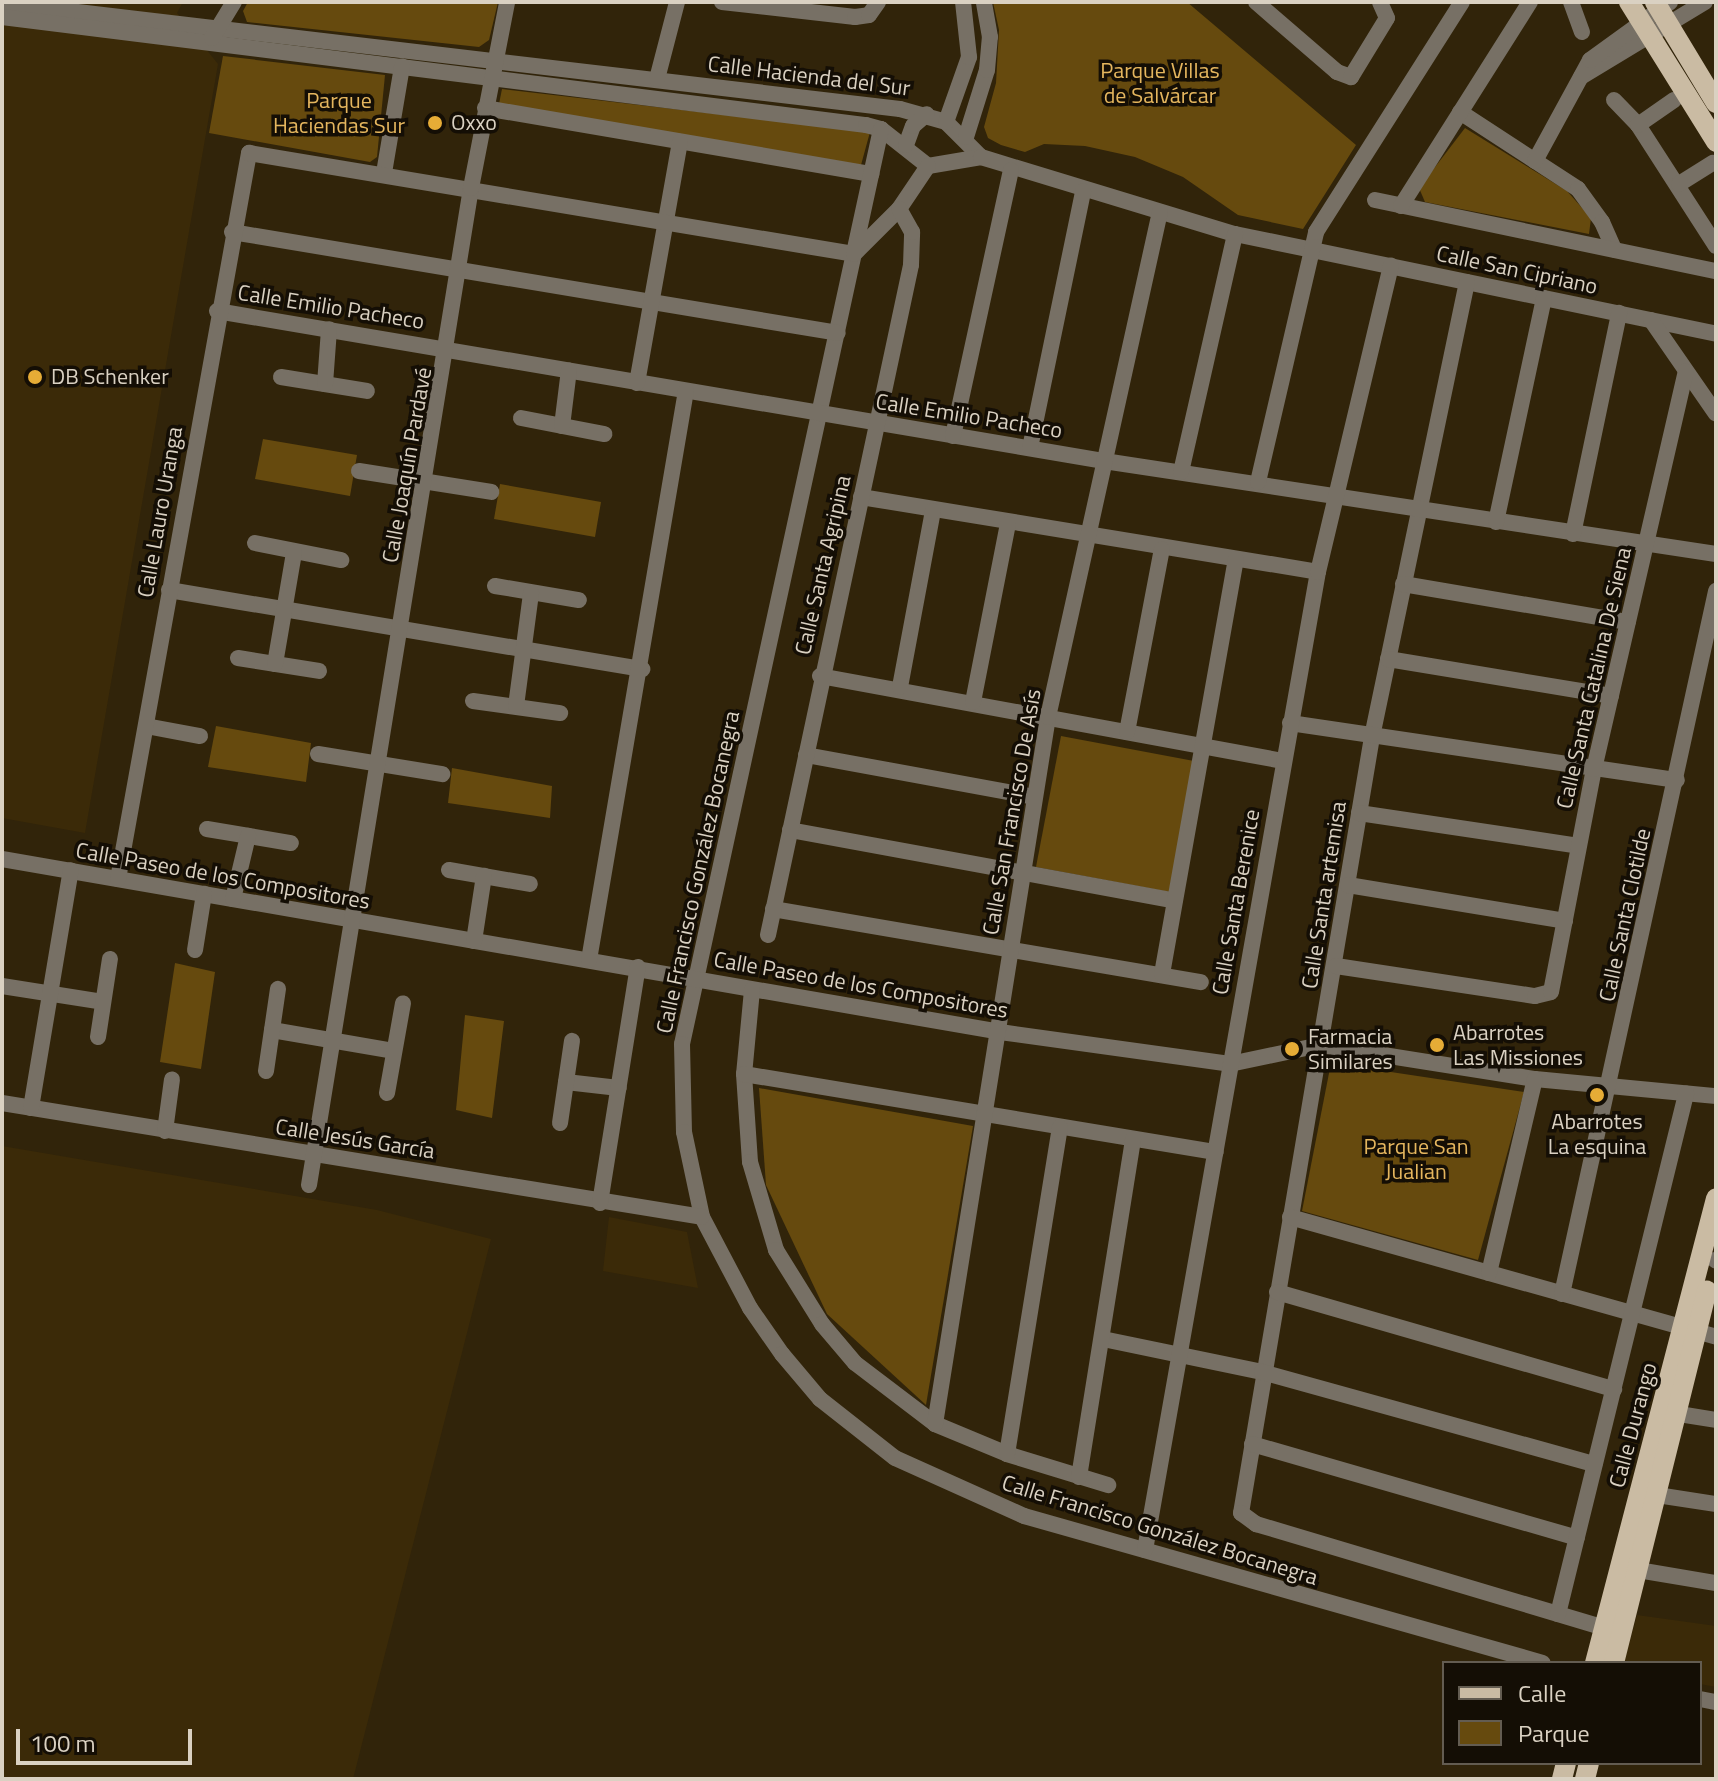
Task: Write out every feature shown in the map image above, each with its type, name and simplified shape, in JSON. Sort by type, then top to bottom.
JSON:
[{"type":"main road","points":[[1629,2],[1658,16],[1716,103]]},
{"type":"main road","points":[[1658,16],[1716,142]]},
{"type":"main road","name":"Calle Durango","points":[[1596,1661],[1698,1334],[1716,1199]]},
{"type":"main road","name":"Calle Durango","points":[[1615,1661],[1716,1259]]},
{"type":"street","points":[[207,46],[234,2]]},
{"type":"street","name":"Calle Joaquín Pardavé","points":[[309,1185],[449,349],[471,188],[507,2]]},
{"type":"street","points":[[657,79],[677,2]]},
{"type":"street","points":[[722,2],[855,17],[869,15],[878,2]]},
{"type":"street","points":[[946,122],[969,57],[963,2]]},
{"type":"street","points":[[966,137],[989,53],[984,2]]},
{"type":"street","points":[[1256,2],[1337,72],[1351,77],[1384,8]]},
{"type":"street","points":[[1258,482],[1309,250],[1326,209],[1462,2]]},
{"type":"street","points":[[1401,206],[1530,2]]},
{"type":"street","points":[[1571,2],[1582,32]]},
{"type":"street","points":[[1535,161],[1590,60],[1614,49],[1658,16],[1705,2]]},
{"type":"street","name":"Calle Hacienda del Sur","points":[[2,3],[492,69],[881,129],[906,145],[928,166]]},
{"type":"street","name":"Calle Hacienda del Sur","points":[[2,17],[207,46],[402,67],[657,79],[927,114],[946,122],[966,137],[981,157]]},
{"type":"street","points":[[402,67],[384,173],[854,254],[899,209],[928,166],[981,157]]},
{"type":"street","points":[[1614,100],[1638,125],[1679,184],[1716,246]]},
{"type":"street","points":[[1638,125],[1674,100]]},
{"type":"street","points":[[485,108],[871,174]]},
{"type":"street","points":[[1460,112],[1535,161],[1591,204],[1614,249]]},
{"type":"street","points":[[906,145],[913,126],[927,114]]},
{"type":"street","name":"Calle Francisco González Bocanegra","points":[[881,129],[694,978],[681,1086],[684,1132],[702,1217],[750,1308],[782,1354],[851,1425],[895,1458],[945,1484],[1024,1516],[1536,1661]]},
{"type":"street","points":[[637,383],[654,302],[680,142]]},
{"type":"street","name":"Calle Lauro Uranga","points":[[118,879],[217,311],[249,153],[384,173]]},
{"type":"street","name":"Calle San Cipriano","points":[[981,157],[1011,170],[1235,234],[1716,334]]},
{"type":"street","points":[[1679,184],[1713,163]]},
{"type":"street","points":[[953,436],[1011,170]]},
{"type":"street","points":[[1030,448],[1083,191]]},
{"type":"street","points":[[1375,200],[1716,271]]},
{"type":"street","name":"Calle Santa Agripina","points":[[768,935],[820,676],[911,265],[912,232],[899,209]]},
{"type":"street","name":"Calle San Francisco De Asís","points":[[935,1424],[1048,717],[1085,536],[1160,212]]},
{"type":"street","points":[[232,232],[461,267],[838,333]]},
{"type":"street","points":[[1181,472],[1235,234]]},
{"type":"street","name":"Calle Santa Berenice","points":[[1145,1550],[1318,572],[1391,266]]},
{"type":"street","name":"Calle Santa artemisa","points":[[1467,282],[1372,737],[1336,966],[1262,1372],[1243,1518],[1558,1614]]},
{"type":"street","points":[[1496,522],[1544,298]]},
{"type":"street","name":"Calle Emilio Pacheco","points":[[217,311],[1104,461],[1716,554]]},
{"type":"street","points":[[1573,534],[1619,313]]},
{"type":"street","points":[[1651,320],[1716,414]]},
{"type":"street","points":[[325,384],[329,329]]},
{"type":"street","points":[[562,426],[569,370]]},
{"type":"street","name":"Calle Santa Catalina De Siena","points":[[1336,966],[1548,995],[1594,769],[1686,371]]},
{"type":"street","points":[[281,377],[367,391]]},
{"type":"street","points":[[589,960],[642,669],[686,391]]},
{"type":"street","points":[[521,418],[604,434]]},
{"type":"street","points":[[359,471],[491,492]]},
{"type":"street","points":[[861,497],[1008,524],[1318,572]]},
{"type":"street","points":[[900,687],[933,511]]},
{"type":"street","points":[[973,702],[1008,524]]},
{"type":"street","points":[[255,543],[341,560]]},
{"type":"street","points":[[1127,732],[1162,549]]},
{"type":"street","points":[[275,664],[294,553]]},
{"type":"street","points":[[1162,974],[1236,560]]},
{"type":"street","points":[[1403,584],[1628,622]]},
{"type":"street","points":[[495,586],[579,600]]},
{"type":"street","points":[[169,590],[642,669]]},
{"type":"street","name":"Calle Santa Clotilde","points":[[1562,1294],[1611,1086],[1716,591]]},
{"type":"street","points":[[516,706],[531,593]]},
{"type":"street","points":[[238,658],[319,671]]},
{"type":"street","points":[[1388,659],[1611,696]]},
{"type":"street","points":[[820,676],[900,687],[1283,761]]},
{"type":"street","points":[[473,701],[560,713]]},
{"type":"street","points":[[1290,723],[1677,780]]},
{"type":"street","points":[[146,726],[200,736]]},
{"type":"street","points":[[318,754],[442,774]]},
{"type":"street","points":[[806,755],[1034,797]]},
{"type":"street","points":[[1359,813],[1579,846]]},
{"type":"street","points":[[207,829],[291,843]]},
{"type":"street","points":[[790,830],[1023,870],[1175,901]]},
{"type":"street","points":[[233,899],[248,836]]},
{"type":"street","name":"Calle Paseo de los Compositores","points":[[2,859],[1000,1032],[1230,1064],[1320,1045],[1535,1079],[1716,1096]]},
{"type":"street","points":[[31,1108],[71,870]]},
{"type":"street","points":[[449,870],[530,884]]},
{"type":"street","points":[[474,941],[484,876]]},
{"type":"street","points":[[1348,885],[1565,921]]},
{"type":"street","points":[[195,950],[204,894]]},
{"type":"street","points":[[773,909],[1201,982]]},
{"type":"street","points":[[98,1037],[110,959]]},
{"type":"street","points":[[600,1203],[638,967]]},
{"type":"street","points":[[2,986],[103,1002]]},
{"type":"street","points":[[266,1071],[278,989]]},
{"type":"street","points":[[752,990],[744,1074],[745,1131],[776,1250],[822,1324],[855,1363],[935,1424],[1007,1454],[1108,1485]]},
{"type":"street","points":[[387,1093],[403,1003]]},
{"type":"street","points":[[272,1030],[393,1051]]},
{"type":"street","points":[[560,1123],[572,1041]]},
{"type":"street","points":[[744,1074],[1216,1152]]},
{"type":"street","points":[[165,1131],[172,1079]]},
{"type":"street","points":[[1489,1273],[1535,1079]]},
{"type":"street","points":[[566,1082],[619,1088]]},
{"type":"street","points":[[1605,1628],[1558,1614],[1686,1094]]},
{"type":"street","name":"Calle Jesús García","points":[[2,1103],[600,1203],[702,1217]]},
{"type":"street","points":[[1007,1454],[1060,1127]]},
{"type":"street","points":[[1079,1477],[1133,1139]]},
{"type":"street","points":[[1290,1217],[1698,1334]]},
{"type":"street","points":[[1277,1292],[1614,1389]]},
{"type":"street","points":[[1103,1339],[1262,1372],[1594,1464]]},
{"type":"street","points":[[1679,1414],[1716,1420]]},
{"type":"street","points":[[1252,1444],[1577,1538]]},
{"type":"street","points":[[1657,1495],[1716,1504]]},
{"type":"street","points":[[1638,1570],[1716,1583]]},
{"type":"shaded area","points":[[2,2],[183,2],[177,13],[218,64],[85,833],[2,818]]},
{"type":"shaded area","points":[[2,1146],[377,1210],[491,1239],[353,1779],[2,1779]]},
{"type":"shaded area","points":[[609,1217],[687,1232],[698,1288],[603,1271]]},
{"type":"shaded area","points":[[1637,1615],[1716,1626],[1716,1687],[1702,1684],[1702,1661],[1625,1661]]},
{"type":"green space","points":[[248,2],[498,2],[489,40],[479,47],[247,22],[243,11]]},
{"type":"green space","name":"Parque Villas de Salvárcar","points":[[993,2],[1187,2],[1356,145],[1303,229],[1238,215],[1183,177],[1135,157],[1085,146],[1044,144],[1025,152],[1001,145],[988,138],[984,127],[996,83],[999,30]]},
{"type":"green space","name":"Parque Haciendas Sur","points":[[223,56],[385,75],[377,157],[370,162],[209,133]]},
{"type":"green space","points":[[502,89],[870,132],[861,165],[499,104]]},
{"type":"green space","points":[[1465,128],[1567,191],[1591,218],[1589,234],[1425,202],[1419,188]]},
{"type":"green space","points":[[263,439],[357,455],[350,496],[255,479]]},
{"type":"green space","points":[[500,484],[601,502],[595,537],[494,519]]},
{"type":"green space","points":[[216,726],[311,743],[306,782],[208,767]]},
{"type":"green space","points":[[1061,736],[1194,761],[1169,892],[1036,867]]},
{"type":"green space","points":[[452,768],[552,786],[550,818],[448,803]]},
{"type":"green space","points":[[175,963],[215,972],[201,1069],[160,1062]]},
{"type":"green space","points":[[465,1015],[504,1021],[492,1118],[456,1110]]},
{"type":"green space","name":"Parque San Jualian","points":[[1331,1063],[1524,1092],[1478,1260],[1302,1211]]},
{"type":"green space","points":[[759,1088],[973,1126],[926,1405],[827,1314],[766,1185]]},
{"type":"place","name":"Oxxo","points":[[435,123]]},
{"type":"place","name":"DB Schenker","points":[[35,377]]},
{"type":"place","name":"Abarrotes Las Missiones","points":[[1437,1045]]},
{"type":"place","name":"Farmacia Similares","points":[[1292,1049]]},
{"type":"place","name":"Abarrotes La esquina","points":[[1597,1095]]}]
